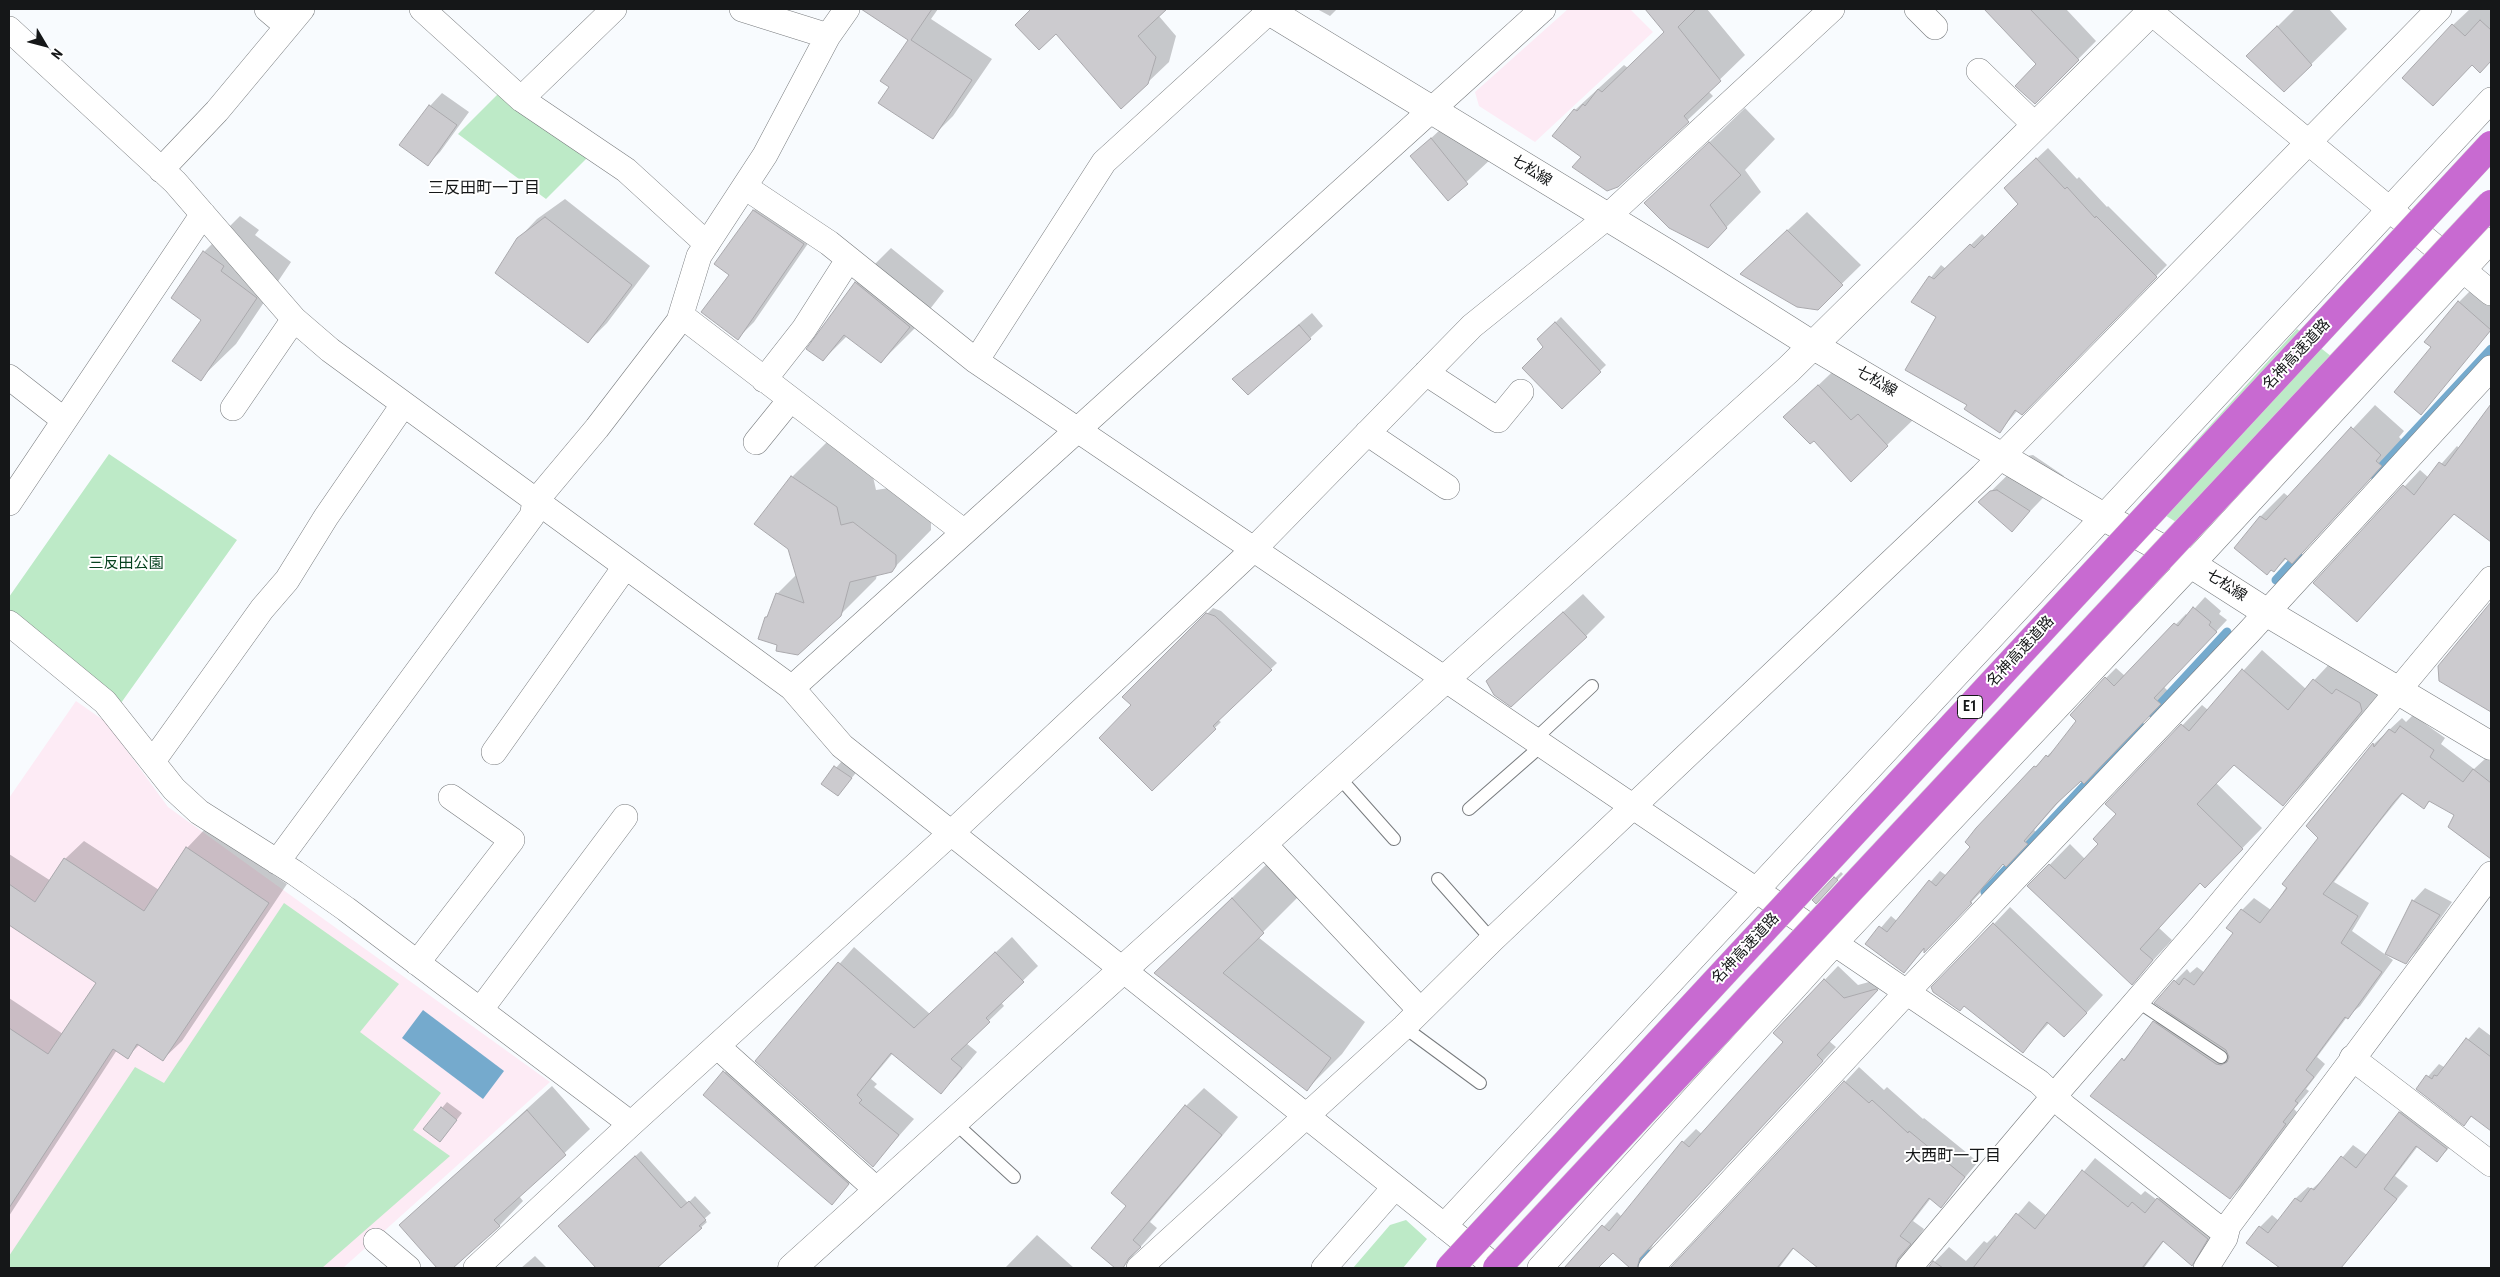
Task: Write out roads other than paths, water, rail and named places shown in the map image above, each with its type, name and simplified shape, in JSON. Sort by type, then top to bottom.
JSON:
[{"type":"highway","name":"名神高速道路","points":[[1450,1268],[2491,145]]},
{"type":"highway","name":"E1","points":[[1497,1268],[2491,204]]},
{"type":"street","points":[[161,170],[217,111],[294,17],[267,9]]},
{"type":"street","points":[[422,9],[521,99],[626,170],[707,244]]},
{"type":"street","points":[[521,99],[614,9]]},
{"type":"street","points":[[742,9],[828,36]]},
{"type":"street","points":[[277,862],[532,516],[535,502],[597,428],[682,316],[699,256],[745,187],[828,36],[847,9]]},
{"type":"street","points":[[976,361],[1104,162],[1270,9]]},
{"type":"street","name":"七松線","points":[[1270,9],[1606,218],[1670,255],[1814,346],[2102,516],[2191,564],[2266,612],[2399,689],[2491,746]]},
{"type":"street","points":[[792,688],[963,531],[1543,9]]},
{"type":"street","points":[[476,1268],[631,1124],[718,1047],[951,833],[1254,549],[1426,372],[1495,306],[1606,218],[1832,9]]},
{"type":"street","points":[[1917,9],[1935,27]]},
{"type":"street","points":[[1139,1268],[1412,1019],[1492,940],[1932,524],[2438,9]]},
{"type":"street","points":[[792,1268],[1814,346],[2151,10],[2491,293]]},
{"type":"street","points":[[9,29],[161,170],[203,214],[294,319],[330,350],[535,502],[792,688],[842,746],[1497,1268]]},
{"type":"street","points":[[1979,71],[2036,126]]},
{"type":"street","points":[[1444,1226],[2102,516],[2491,100]]},
{"type":"street","points":[[745,187],[829,243],[976,361],[2039,1082],[2226,1234]]},
{"type":"street","points":[[10,500],[203,214]]},
{"type":"street","points":[[1540,1268],[1834,944],[2191,564],[2491,240]]},
{"type":"street","points":[[764,380],[804,328],[848,260]]},
{"type":"street","points":[[682,316],[963,531]]},
{"type":"street","points":[[233,408],[294,319]]},
{"type":"street","points":[[1651,1268],[1906,993],[2266,612],[2491,368]]},
{"type":"street","points":[[1426,372],[1498,420],[1522,392]]},
{"type":"street","points":[[9,377],[64,420]]},
{"type":"street","points":[[756,442],[790,400]]},
{"type":"street","points":[[152,761],[262,608],[287,580],[326,517],[404,405]]},
{"type":"street","points":[[1367,433],[1447,487]]},
{"type":"street","points":[[494,752],[626,567]]},
{"type":"street","points":[[1910,1268],[2054,1096],[2201,927],[2491,579]]},
{"type":"street","points":[[9,623],[62,664],[105,702],[174,789],[199,812],[346,909],[631,1124]]},
{"type":"street","points":[[417,963],[512,840],[452,797]]},
{"type":"street","points":[[481,1009],[625,817]]},
{"type":"street","points":[[1263,843],[1412,1019]]},
{"type":"street","points":[[2206,1268],[2226,1234],[2228,1226],[2491,874]]},
{"type":"street","points":[[718,1047],[878,1191]]},
{"type":"street","points":[[2352,1058],[2491,1164]]},
{"type":"street","points":[[1324,1268],[1394,1187]]},
{"type":"street","points":[[376,1241],[408,1268]]},
{"type":"lane","points":[[1469,809],[1538,743],[1592,686]]},
{"type":"lane","points":[[1338,776],[1394,839]]},
{"type":"lane","points":[[1438,879],[1492,940]]},
{"type":"lane","points":[[2137,1001],[2221,1058]]},
{"type":"lane","points":[[1412,1019],[1480,1083]]},
{"type":"lane","points":[[954,1122],[1014,1177]]},
{"type":"water","points":[[423,1010],[504,1071],[483,1099],[402,1038]]},
{"type":"waterway","points":[[2374,475],[2491,349]]},
{"type":"waterway","points":[[2276,580],[2298,556]]},
{"type":"waterway","points":[[2152,713],[2227,632]]},
{"type":"waterway","points":[[1985,892],[2140,726]]},
{"type":"waterway","points":[[1634,1268],[1648,1254]]},
{"type":"district","name":"三反田町一丁目","points":[[484,189]]},
{"type":"district","name":"大西町一丁目","points":[[1953,1157]]},
{"type":"park label","name":"三反田公園","points":[[126,564]]}]
